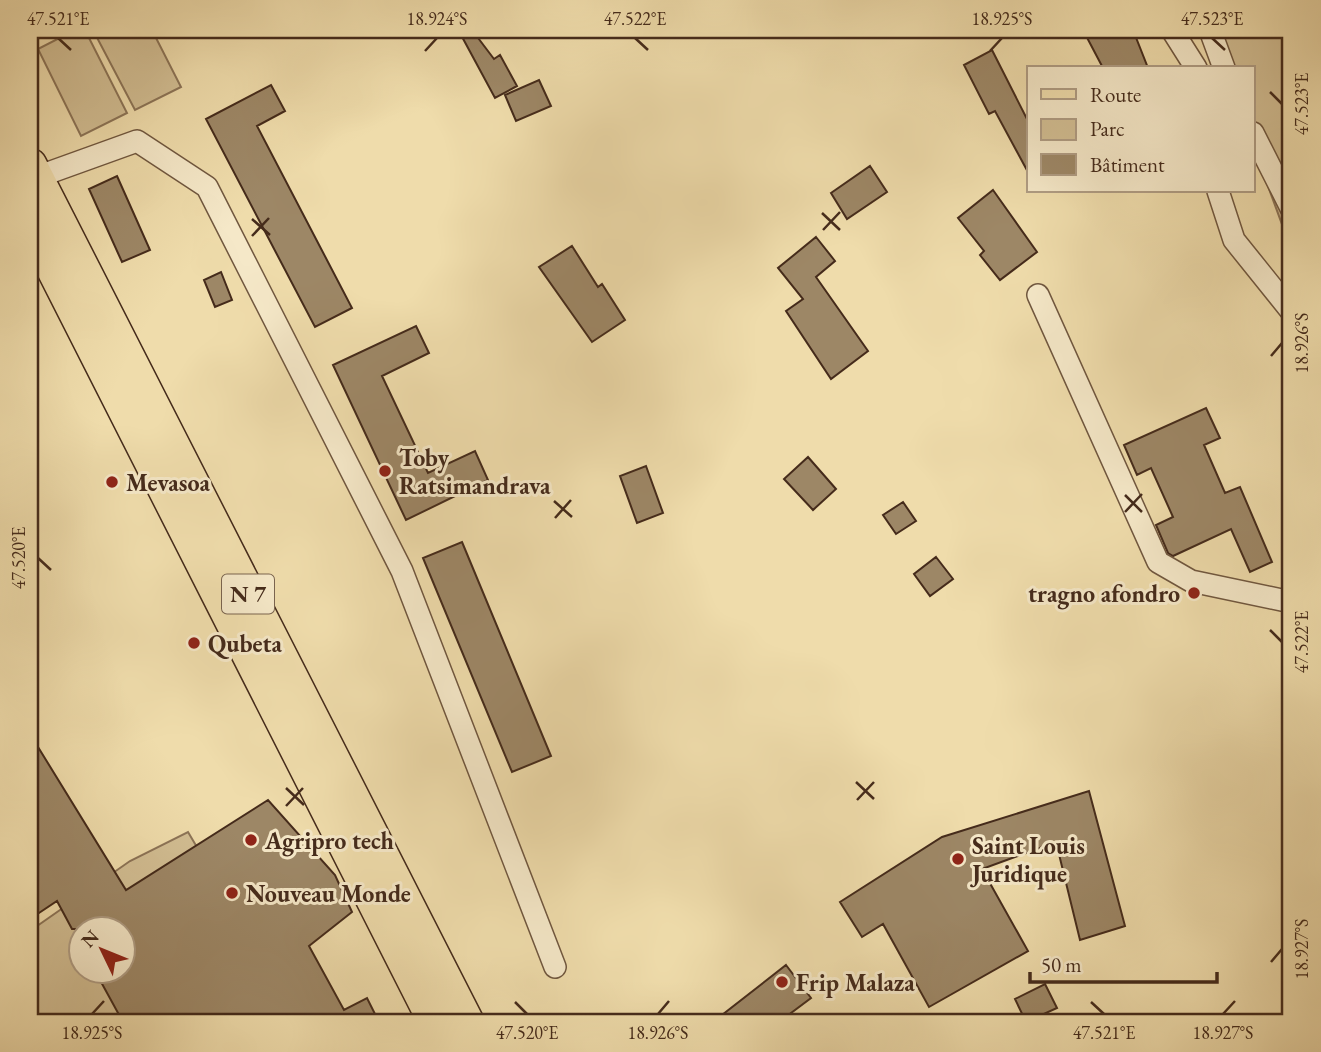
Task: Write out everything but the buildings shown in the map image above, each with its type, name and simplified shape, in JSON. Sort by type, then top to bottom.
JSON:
[{"type":"main road","name":"N 7","points":[[35,182],[467,1022]]},
{"type":"main road","name":"N 7","points":[[30,223],[435,1022]]},
{"type":"street","points":[[1172,30],[1195,66]]},
{"type":"street","points":[[1210,30],[1223,66]]},
{"type":"street","points":[[1254,135],[1291,208]]},
{"type":"street","points":[[35,182],[137,141],[208,187],[402,571],[555,967]]},
{"type":"street","points":[[1254,153],[1291,208]]},
{"type":"street","points":[[1218,192],[1234,240],[1291,311]]},
{"type":"street","points":[[1038,295],[1158,562],[1191,581],[1291,602]]},
{"type":"green space","points":[[75,30],[85,30],[127,113],[81,136],[38,49]]},
{"type":"green space","points":[[93,30],[152,30],[181,87],[135,110]]},
{"type":"green space","points":[[1210,30],[1291,30],[1291,249],[1254,148],[1254,66],[1224,66]]},
{"type":"green space","points":[[188,832],[233,908],[196,1000],[171,1022],[30,1022],[30,931],[130,861]]},
{"type":"place","name":"Toby Ratsimandrava","points":[[385,471]]},
{"type":"place","name":"Mevasoa","points":[[112,482]]},
{"type":"place","name":"tragno afondro","points":[[1194,593]]},
{"type":"place","name":"Qubeta","points":[[194,643]]},
{"type":"place","name":"Agripro tech","points":[[251,840]]},
{"type":"place","name":"Saint Louis Juridique","points":[[958,859]]},
{"type":"place","name":"Nouveau Monde","points":[[232,893]]},
{"type":"place","name":"Frip Malaza","points":[[782,982]]}]
